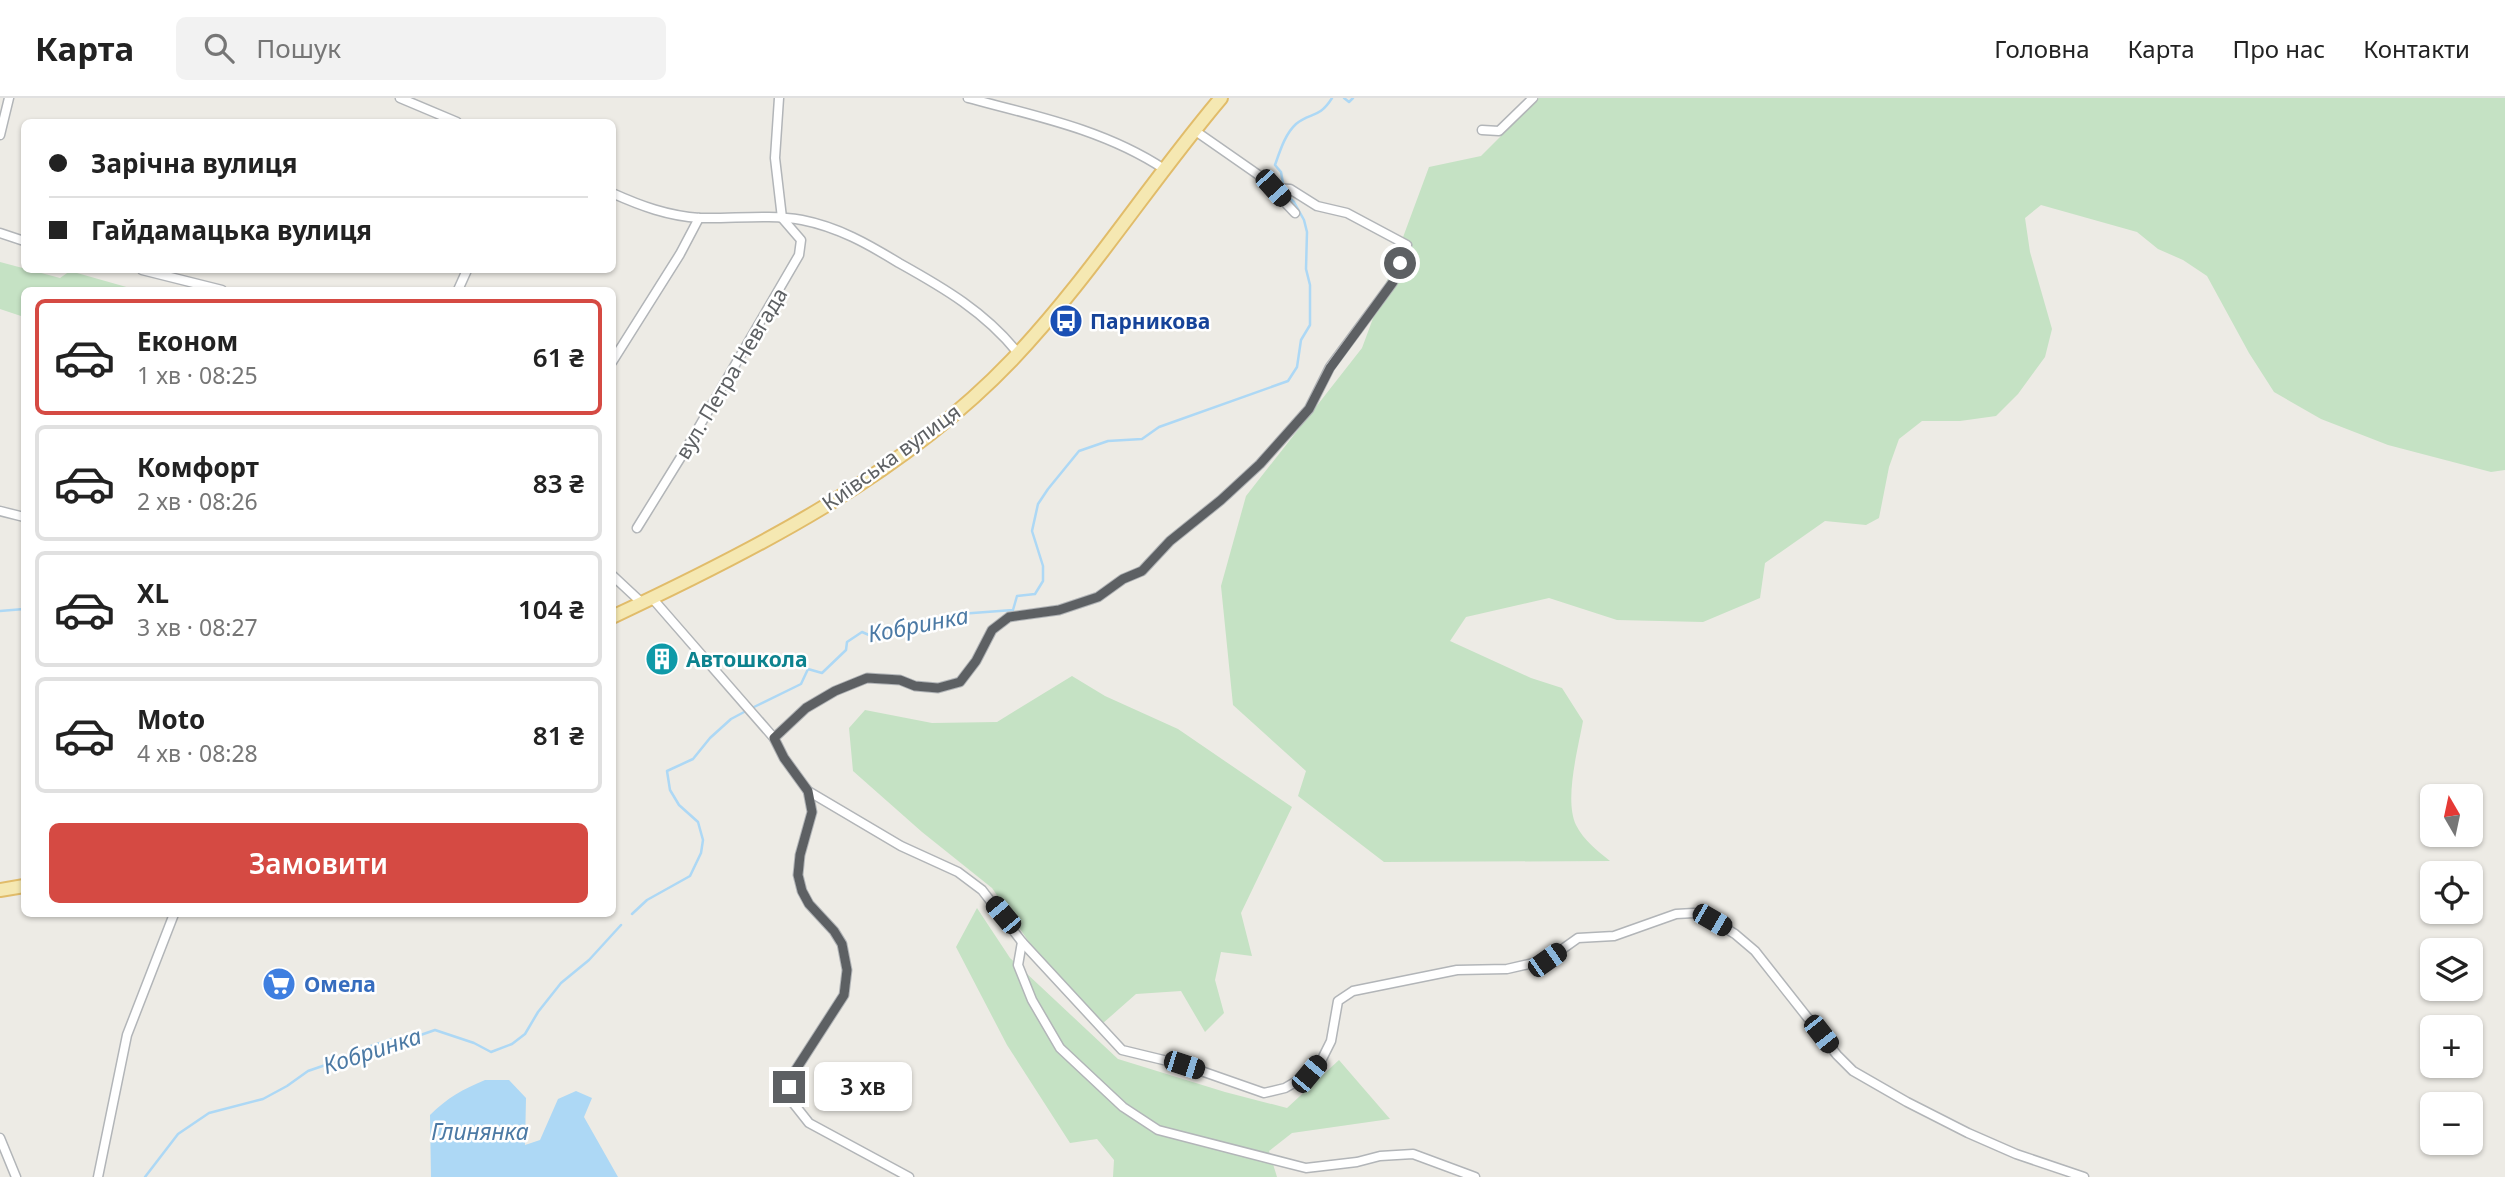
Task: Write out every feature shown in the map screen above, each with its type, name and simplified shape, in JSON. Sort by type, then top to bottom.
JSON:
[{"type":"main road","name":"Київська вулиця","points":[[616,615],[781,532],[941,426],[1018,353],[1053,314],[1221,98]]},
{"type":"main road","points":[[0,890],[21,886]]},
{"type":"street","points":[[0,135],[9,98]]},
{"type":"street","points":[[400,98],[450,119]]},
{"type":"street","points":[[779,98],[775,158],[782,218]]},
{"type":"street","points":[[968,98],[988,100],[1090,131],[1142,155],[1164,169]]},
{"type":"street","points":[[1482,130],[1499,131],[1532,98]]},
{"type":"street","points":[[1194,130],[1276,188],[1295,213]]},
{"type":"street","points":[[774,738],[806,708],[835,691],[867,678],[900,680],[915,686],[938,688],[960,682],[976,661],[992,630],[1009,617],[1059,610],[1098,597],[1123,579],[1142,571],[1170,541],[1260,464],[1309,409],[1330,368],[1393,282],[1407,245],[1347,213],[1317,206],[1290,189],[1276,188]]},
{"type":"street","points":[[616,195],[649,209],[699,218],[782,218],[830,227],[859,239],[975,308],[1001,332],[1018,353]]},
{"type":"street","points":[[616,356],[680,254],[699,218]]},
{"type":"street","name":"вул. Петра Невгада","points":[[636,528],[689,444],[796,262],[801,240],[782,218]]},
{"type":"street","points":[[0,233],[21,240]]},
{"type":"street","points":[[154,273],[210,287]]},
{"type":"street","points":[[0,511],[21,516]]},
{"type":"street","points":[[616,578],[647,601],[745,704],[774,738],[784,758],[808,791],[901,846],[958,872],[982,890],[1022,942],[1122,1050],[1184,1065],[1264,1093],[1285,1088],[1309,1074],[1322,1059],[1331,1041],[1338,1001],[1353,991],[1457,970],[1507,969],[1547,960],[1578,938],[1614,936],[1676,915],[1694,913],[1735,934],[1755,951],[1837,1055],[1853,1071],[1968,1133],[2016,1154],[2084,1177]]},
{"type":"street","points":[[808,791],[812,812],[800,855],[798,875],[809,904],[834,931],[842,944],[847,970],[844,995],[793,1074],[789,1087],[790,1100],[809,1123],[909,1177]]},
{"type":"street","points":[[98,1177],[127,1035],[173,917]]},
{"type":"street","points":[[1022,942],[1018,965],[1032,1000],[1060,1048],[1124,1107],[1158,1130],[1306,1168],[1357,1162],[1380,1156],[1413,1154],[1475,1177]]},
{"type":"street","points":[[0,1138],[2,1149],[16,1177]]},
{"type":"green space","points":[[1539,98],[2505,98],[2505,470],[2491,472],[2388,445],[2321,419],[2274,392],[2249,353],[2207,276],[2183,260],[2158,249],[2137,232],[2041,205],[2025,218],[2030,252],[2052,329],[2045,357],[2018,394],[1996,416],[1960,421],[1922,421],[1899,439],[1889,467],[1879,518],[1866,525],[1825,521],[1765,563],[1760,598],[1703,622],[1617,620],[1549,598],[1466,617],[1450,641],[1531,678],[1562,688],[1583,721],[1573,774],[1573,815],[1583,836],[1610,861],[1384,862],[1298,796],[1306,771],[1233,705],[1221,586],[1246,496],[1362,348],[1429,167],[1481,156]]},
{"type":"green space","points":[[0,262],[21,268],[21,273],[41,273],[60,278],[67,273],[77,273],[126,287],[21,287],[21,316],[0,309]]},
{"type":"green space","points":[[1072,676],[1105,696],[1178,729],[1292,807],[1241,913],[1252,956],[1221,952],[1215,980],[1224,1013],[1205,1032],[1181,991],[1136,994],[1102,1024],[1031,945],[992,888],[922,832],[853,771],[849,728],[865,710],[932,723],[997,722]]},
{"type":"green space","points":[[977,908],[1010,958],[1118,1059],[1287,1108],[1339,1060],[1390,1119],[1292,1133],[1269,1151],[1277,1177],[1113,1177],[1114,1160],[1097,1139],[1070,1143],[1007,1045],[956,947]]},
{"type":"water","name":"Глинянка","points":[[485,1080],[509,1080],[526,1098],[525,1145],[540,1140],[558,1099],[576,1091],[592,1098],[584,1117],[618,1177],[431,1177],[430,1115],[456,1094]]},
{"type":"waterway","name":"Кобринка","points":[[752,708],[801,684],[808,669],[822,673],[846,650],[847,642],[862,632],[869,635],[895,627],[930,622],[946,615],[1013,610],[1017,596],[1035,594],[1043,581],[1043,566],[1032,531],[1038,504],[1079,451],[1108,441],[1142,439],[1159,427],[1288,381],[1297,367],[1301,340],[1310,325],[1310,285],[1306,269],[1307,232],[1294,202],[1285,194],[1281,172],[1275,165],[1292,128],[1301,120],[1319,112],[1332,98]]},
{"type":"waterway","name":"Кобринка","points":[[1344,98],[1349,102],[1353,98]]},
{"type":"waterway","points":[[0,611],[21,609]]},
{"type":"waterway","name":"Кобринка","points":[[632,914],[647,900],[690,876],[701,853],[703,840],[698,822],[679,805],[670,790],[667,771],[693,759],[710,738],[731,719],[746,711]]},
{"type":"waterway","name":"Кобринка","points":[[145,1177],[178,1134],[209,1113],[263,1099],[308,1071],[356,1051],[392,1039],[409,1039],[435,1030],[474,1043],[491,1052],[512,1044],[525,1034],[561,983],[589,960],[621,925]]},
{"type":"place","name":"Парникова","points":[[1066,321]]},
{"type":"place","name":"Автошкола","points":[[662,659]]},
{"type":"place","name":"Омела","points":[[279,984]]},
{"type":"route","points":[[789,1087],[793,1074],[844,995],[847,970],[842,944],[834,931],[809,904],[802,891],[798,875],[800,855],[812,812],[808,791],[784,758],[774,738],[806,708],[835,691],[867,678],[900,680],[915,686],[938,688],[960,682],[976,661],[992,630],[1009,617],[1059,610],[1098,597],[1123,579],[1142,571],[1170,541],[1260,464],[1309,409],[1330,368],[1393,282],[1400,263]]}]
